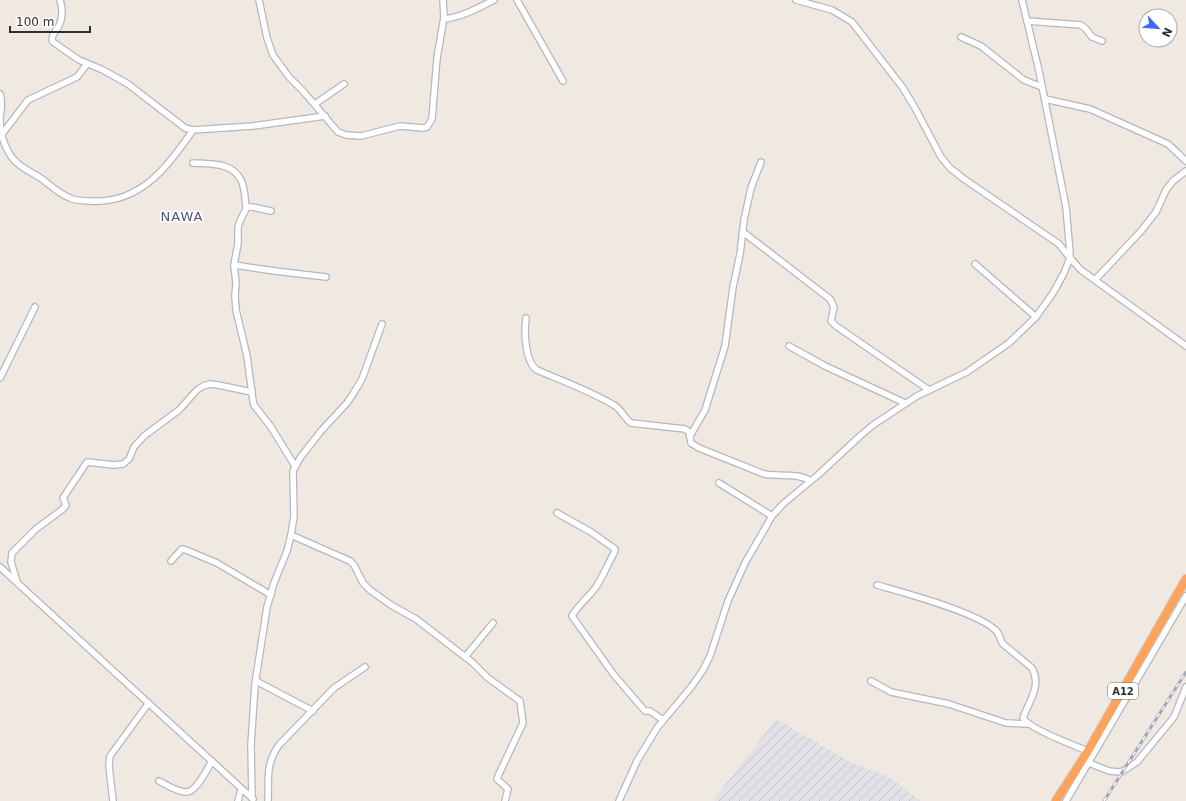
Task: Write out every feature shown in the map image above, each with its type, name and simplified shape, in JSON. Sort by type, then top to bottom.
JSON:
[{"type":"highway","name":"A12","points":[[1056,801],[1088,751],[1186,579]]},
{"type":"street","points":[[60,0],[63,9],[62,18],[52,35],[52,40],[79,60],[103,70],[128,84],[180,126],[193,130],[253,126],[326,116]]},
{"type":"street","points":[[259,0],[267,38],[273,55],[289,77],[326,116],[338,132],[354,136],[361,136],[400,126],[427,127],[432,119],[437,58],[444,18],[443,0]]},
{"type":"street","points":[[444,18],[464,14],[494,0]]},
{"type":"street","points":[[517,0],[563,81]]},
{"type":"street","points":[[796,0],[832,10],[852,22],[903,88],[941,156],[950,168],[1059,244],[1081,270],[1186,346]]},
{"type":"street","points":[[620,801],[637,761],[657,728],[692,686],[703,670],[710,656],[728,601],[745,564],[772,516],[873,425],[905,403],[967,372],[987,360],[1009,343],[1036,317],[1053,293],[1064,273],[1070,258],[1066,207],[1045,99],[1022,0]]},
{"type":"street","points":[[1027,21],[1081,25],[1092,37],[1102,41]]},
{"type":"street","points":[[961,37],[981,46],[1024,80],[1042,87]]},
{"type":"street","points":[[2,134],[28,100],[77,77],[87,64]]},
{"type":"street","points":[[315,104],[344,84]]},
{"type":"street","points":[[0,94],[2,100],[0,125],[4,143],[14,160],[65,196],[76,200],[97,202],[117,199],[132,193],[149,183],[161,172],[193,130]]},
{"type":"street","points":[[1045,99],[1090,109],[1168,144],[1186,161]]},
{"type":"street","points":[[690,436],[705,410],[724,346],[752,181],[761,162]]},
{"type":"street","points":[[193,163],[222,165],[234,170],[242,181],[246,208],[238,227],[238,243],[234,266],[236,310],[247,356],[254,405],[271,427],[295,466]]},
{"type":"street","points":[[1095,280],[1141,231],[1156,212],[1166,190],[1173,181],[1186,171]]},
{"type":"street","points":[[246,208],[252,206],[271,211]]},
{"type":"street","points":[[743,232],[830,299],[834,307],[831,321],[836,326],[929,390]]},
{"type":"street","points":[[976,264],[1036,317]]},
{"type":"street","points":[[234,266],[326,277]]},
{"type":"street","points":[[0,378],[35,307]]},
{"type":"street","points":[[526,318],[525,330],[528,360],[533,368],[614,405],[619,408],[631,423],[685,429],[689,432],[691,443],[699,448],[764,474],[772,476],[799,476],[810,481]]},
{"type":"street","points":[[253,800],[251,745],[256,681],[262,638],[271,595],[291,536],[294,516],[293,478],[295,466],[321,431],[347,403],[353,394],[362,379],[382,324]]},
{"type":"street","points":[[789,346],[825,366],[905,403]]},
{"type":"street","points":[[17,582],[11,562],[12,553],[36,529],[63,509],[66,505],[63,498],[87,462],[114,465],[124,464],[129,458],[134,447],[144,436],[179,410],[197,390],[203,386],[210,384],[252,392]]},
{"type":"street","points":[[719,483],[772,516]]},
{"type":"street","points":[[557,513],[591,532],[615,549],[596,586],[572,616],[614,675],[644,711],[650,711],[664,720]]},
{"type":"street","points":[[291,536],[350,561],[354,565],[363,583],[370,590],[391,605],[416,619],[473,663],[488,678],[518,698],[520,701],[523,722],[497,779],[508,789],[505,801]]},
{"type":"street","points":[[171,560],[182,549],[186,550],[217,563],[271,595]]},
{"type":"street","points":[[0,567],[253,800]]},
{"type":"street","points":[[877,585],[942,605],[975,618],[993,628],[998,633],[1003,644],[1035,672],[1036,688],[1023,718],[1028,724]]},
{"type":"street","points":[[1066,801],[1186,596]]},
{"type":"street","points":[[465,657],[493,623]]},
{"type":"street","points":[[268,801],[268,768],[273,754],[279,745],[334,688],[365,667]]},
{"type":"street","points":[[256,681],[313,711]]},
{"type":"street","points":[[871,681],[891,692],[949,704],[1006,723],[1028,724],[1088,751]]},
{"type":"street","points":[[1077,768],[1089,763],[1109,771],[1119,772],[1137,762],[1174,717],[1186,687]]},
{"type":"street","points":[[113,801],[109,766],[110,756],[148,704]]},
{"type":"street","points":[[159,781],[180,791],[190,792],[198,784],[212,761]]},
{"type":"street","points":[[238,801],[241,789]]},
{"type":"shaded area","points":[[776,719],[850,762],[888,776],[920,801],[714,801]]},
{"type":"railway","points":[[1104,801],[1186,672]]},
{"type":"district","name":"NAWA","points":[[182,216]]}]
